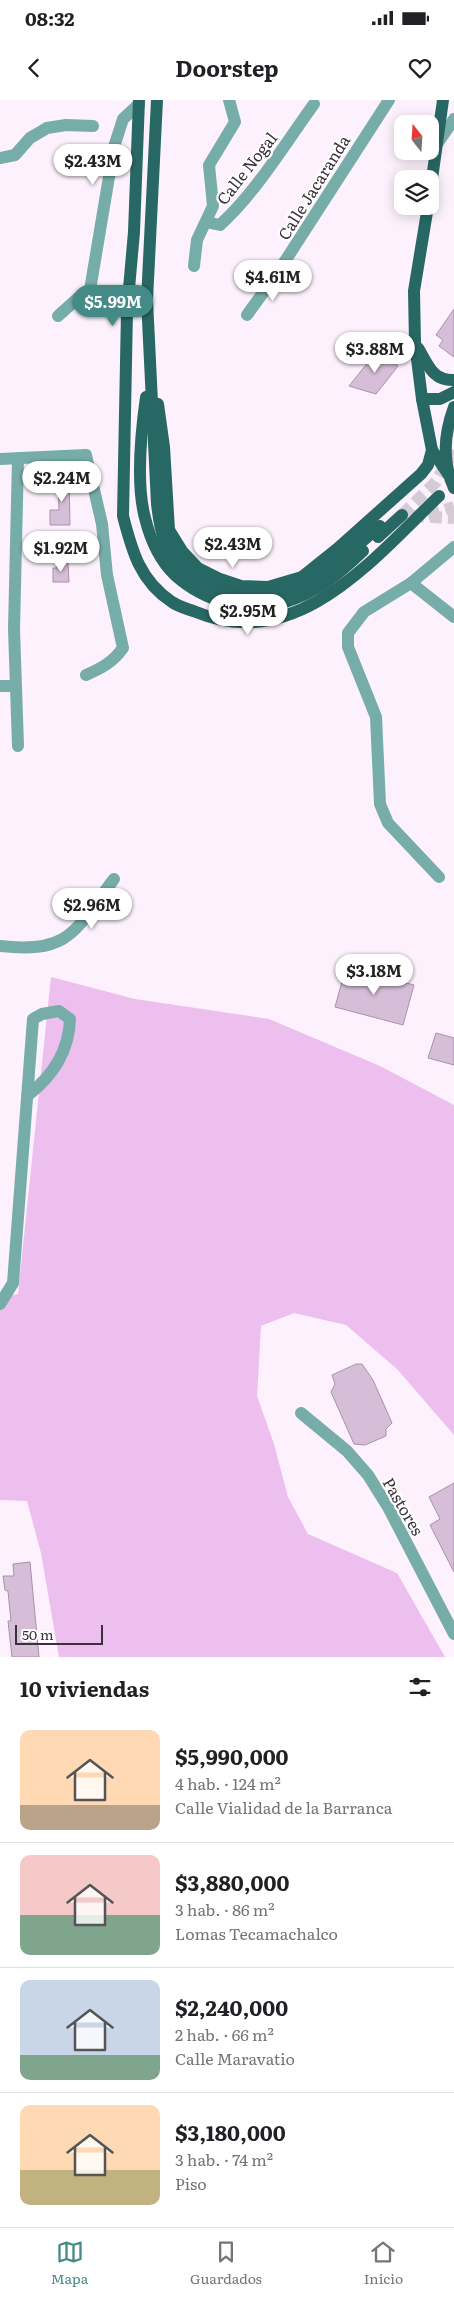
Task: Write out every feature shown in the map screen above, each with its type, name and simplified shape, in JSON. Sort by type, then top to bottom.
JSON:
[{"type":"main road","points":[[157,100],[147,300],[154,464],[161,529],[170,552],[186,570],[202,582],[225,592],[253,597],[277,596],[325,574],[380,526]]},
{"type":"main road","points":[[439,129],[443,100]]},
{"type":"main road","points":[[139,102],[134,232],[127,311],[123,516],[130,545],[144,576],[172,603],[216,621],[262,622],[312,606],[350,581],[439,496]]},
{"type":"main road","points":[[427,215],[414,291],[415,343],[422,399],[432,450],[448,474],[454,488]]},
{"type":"main road","points":[[415,343],[429,369],[436,377],[454,380]]},
{"type":"main road","points":[[151,362],[163,438],[169,530],[182,551],[198,568],[227,582],[241,586],[268,587],[302,577],[337,549],[421,474],[428,465],[432,450]]},
{"type":"main road","points":[[151,362],[144,412],[140,475],[141,497],[146,520],[158,553],[175,574],[203,594],[247,608],[284,602],[335,578],[402,514]]},
{"type":"main road","points":[[422,399],[440,399],[454,392]]},
{"type":"main road","points":[[448,474],[445,446],[454,407]]},
{"type":"main road","points":[[407,527],[428,515]]},
{"type":"street","points":[[206,222],[213,206],[209,165],[235,122],[229,100]]},
{"type":"street","name":"Calle Jacaranda","points":[[247,315],[278,272],[389,100]]},
{"type":"street","points":[[58,316],[78,298],[89,296],[114,147],[124,119],[139,102]]},
{"type":"street","name":"Calle Nogal","points":[[194,266],[197,240],[206,222],[220,225],[233,213],[314,104]]},
{"type":"street","points":[[439,141],[454,119]]},
{"type":"street","points":[[0,158],[15,155],[30,138],[47,128],[66,125],[94,126]]},
{"type":"street","points":[[0,460],[86,455],[102,524],[107,575],[123,648],[105,667],[86,675]]},
{"type":"street","points":[[18,458],[15,686],[18,746]]},
{"type":"street","points":[[439,877],[388,823],[380,804],[376,717],[348,647],[348,633],[364,612],[412,583],[454,547]]},
{"type":"street","points":[[412,583],[454,617]]},
{"type":"street","points":[[0,686],[15,686]]},
{"type":"street","points":[[0,946],[21,948],[44,947],[72,934],[114,879]]},
{"type":"street","points":[[0,1304],[13,1283],[27,1096],[33,1019],[42,1014],[58,1011],[70,1019],[70,1037],[58,1063],[45,1082],[27,1096]]},
{"type":"street","name":"Pastores","points":[[301,1413],[347,1451],[368,1475],[388,1507],[454,1634]]},
{"type":"shaded area","points":[[51,977],[135,999],[269,1019],[380,1066],[454,1105],[454,1435],[397,1369],[346,1325],[294,1313],[261,1326],[257,1396],[274,1444],[288,1497],[308,1534],[397,1573],[445,1657],[59,1657],[41,1553],[27,1501],[0,1500],[0,1298],[18,1294]]},
{"type":"building","points":[[454,309],[454,357],[439,346],[443,340],[436,335]]},
{"type":"building","points":[[378,350],[398,366],[376,394],[349,386]]},
{"type":"building","points":[[58,474],[69,474],[70,525],[50,525],[50,510],[59,510]]},
{"type":"building","points":[[68,563],[69,582],[53,582],[53,568],[57,568],[57,564]]},
{"type":"building","points":[[346,967],[414,985],[403,1025],[335,1007]]},
{"type":"building","points":[[436,1033],[454,1038],[454,1065],[428,1058]]},
{"type":"building","points":[[356,1364],[362,1364],[373,1380],[392,1423],[386,1429],[386,1436],[365,1445],[354,1444],[331,1392],[335,1384],[332,1375]]},
{"type":"building","points":[[454,1483],[454,1572],[430,1525],[440,1519],[429,1497]]},
{"type":"building","points":[[30,1562],[39,1657],[12,1657],[8,1621],[11,1621],[8,1591],[5,1590],[3,1576],[14,1576],[13,1564]]},
{"type":"tunnel","points":[[402,515],[436,482],[454,450]]},
{"type":"tunnel","points":[[428,515],[454,507]]},
{"type":"tunnel","points":[[412,516],[454,518]]}]
